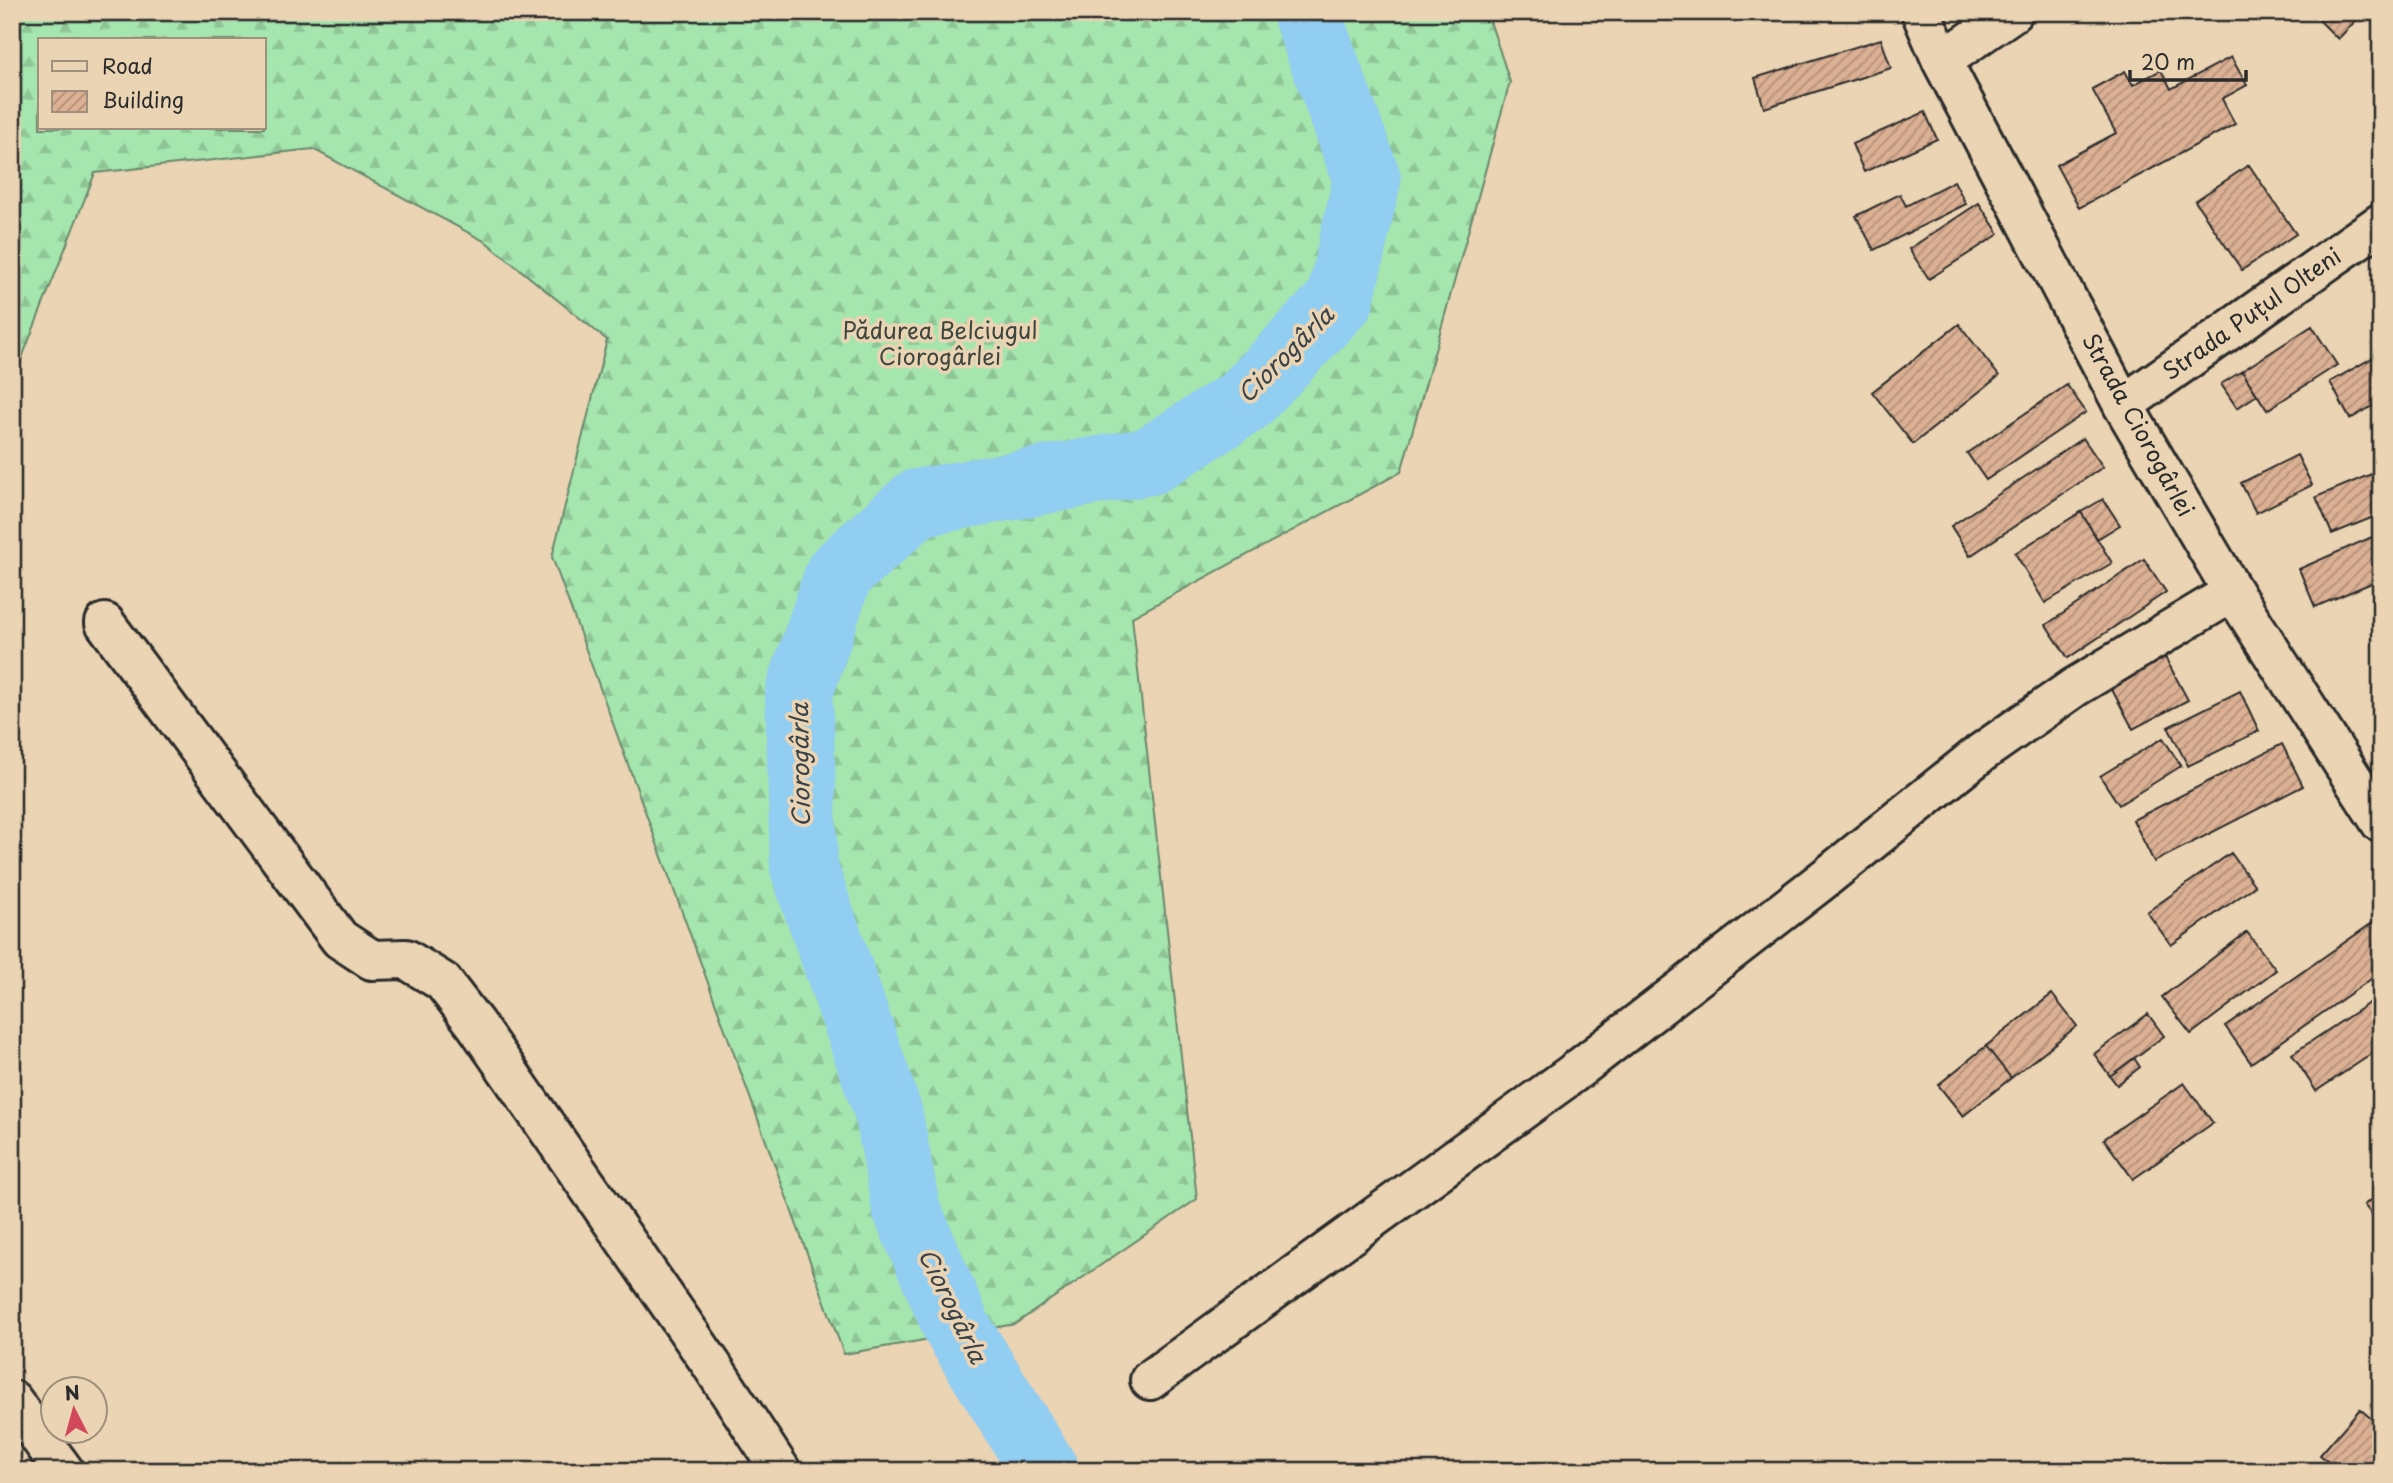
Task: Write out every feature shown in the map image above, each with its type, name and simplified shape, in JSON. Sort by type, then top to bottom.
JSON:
[{"type":"street","name":"Strada Ciorogârlei","points":[[1921,12],[1942,61],[2123,405],[2233,592],[2381,824]]},
{"type":"street","points":[[1942,61],[2013,12]]},
{"type":"street","name":"Strada Puțul Olteni","points":[[2123,405],[2381,223]]},
{"type":"street","points":[[1150,1380],[1572,1074],[1991,746],[2075,687],[2233,592]]},
{"type":"street","points":[[105,623],[340,939],[372,960],[406,959],[443,982],[477,1025],[711,1364],[781,1471]]},
{"type":"street","points":[[12,1400],[64,1471]]},
{"type":"green space","name":"Pădurea Belciugul Ciorogârlei","points":[[12,12],[1487,12],[1510,82],[1401,472],[1132,617],[1197,1199],[1015,1324],[844,1354],[552,557],[607,340],[486,242],[313,149],[95,173],[12,383]]},
{"type":"building","points":[[2311,12],[2364,12],[2338,39]]},
{"type":"building","points":[[1881,39],[1891,68],[1764,108],[1755,78]]},
{"type":"building","points":[[2231,57],[2247,85],[2222,99],[2235,124],[2079,208],[2056,165],[2116,133],[2092,89],[2125,71],[2133,85],[2161,70],[2171,89]]},
{"type":"building","points":[[1925,112],[1937,139],[1864,172],[1852,144]]},
{"type":"building","points":[[2249,165],[2296,234],[2242,270],[2195,201]]},
{"type":"building","points":[[1954,181],[1966,204],[1874,250],[1856,216],[1900,194],[1906,206]]},
{"type":"building","points":[[1979,203],[1999,234],[1929,279],[1909,249]]},
{"type":"building","points":[[1959,324],[1999,376],[1913,444],[1872,392]]},
{"type":"building","points":[[2312,326],[2337,365],[2267,410],[2242,371]]},
{"type":"building","points":[[2381,353],[2381,401],[2350,419],[2330,382]]},
{"type":"building","points":[[2242,371],[2257,395],[2237,408],[2221,384]]},
{"type":"building","points":[[2067,385],[2086,412],[1986,480],[1967,453]]},
{"type":"building","points":[[2083,438],[2103,467],[1970,556],[1951,526]]},
{"type":"building","points":[[2297,455],[2312,485],[2256,513],[2241,483]]},
{"type":"building","points":[[2381,470],[2381,514],[2332,534],[2316,497]]},
{"type":"building","points":[[2103,499],[2120,525],[2097,539],[2081,512]]},
{"type":"building","points":[[2081,512],[2112,563],[2045,603],[2015,553]]},
{"type":"building","points":[[2381,533],[2381,579],[2315,607],[2299,569]]},
{"type":"building","points":[[2144,559],[2166,592],[2068,658],[2046,625]]},
{"type":"building","points":[[2165,657],[2188,700],[2133,729],[2110,686]]},
{"type":"building","points":[[2240,691],[2259,731],[2188,766],[2168,727]]},
{"type":"building","points":[[2163,738],[2181,766],[2119,805],[2100,776]]},
{"type":"building","points":[[2282,744],[2303,786],[2154,862],[2133,820]]},
{"type":"building","points":[[2231,853],[2255,886],[2171,945],[2147,912]]},
{"type":"building","points":[[2381,917],[2381,972],[2251,1063],[2225,1026]]},
{"type":"building","points":[[2247,932],[2276,970],[2191,1034],[2162,997]]},
{"type":"building","points":[[2052,994],[2077,1026],[2011,1078],[1986,1046]]},
{"type":"building","points":[[2381,995],[2381,1048],[2316,1091],[2292,1054]]},
{"type":"building","points":[[2148,1014],[2164,1036],[2110,1076],[2094,1054]]},
{"type":"building","points":[[1986,1046],[2011,1078],[1963,1116],[1938,1085]]},
{"type":"building","points":[[2134,1058],[2140,1067],[2117,1085],[2110,1076]]},
{"type":"building","points":[[2184,1083],[2213,1123],[2133,1179],[2104,1139]]},
{"type":"building","points":[[2381,1192],[2381,1226],[2364,1205]]},
{"type":"building","points":[[2360,1409],[2381,1427],[2381,1466],[2377,1471],[2338,1471],[2320,1455]]},
{"type":"waterway","name":"Ciorogârla","points":[[1045,1471],[957,1328],[906,1208],[889,1115],[804,868],[799,693],[839,573],[917,503],[1150,461],[1244,401],[1340,300],[1367,179],[1306,12]]}]
